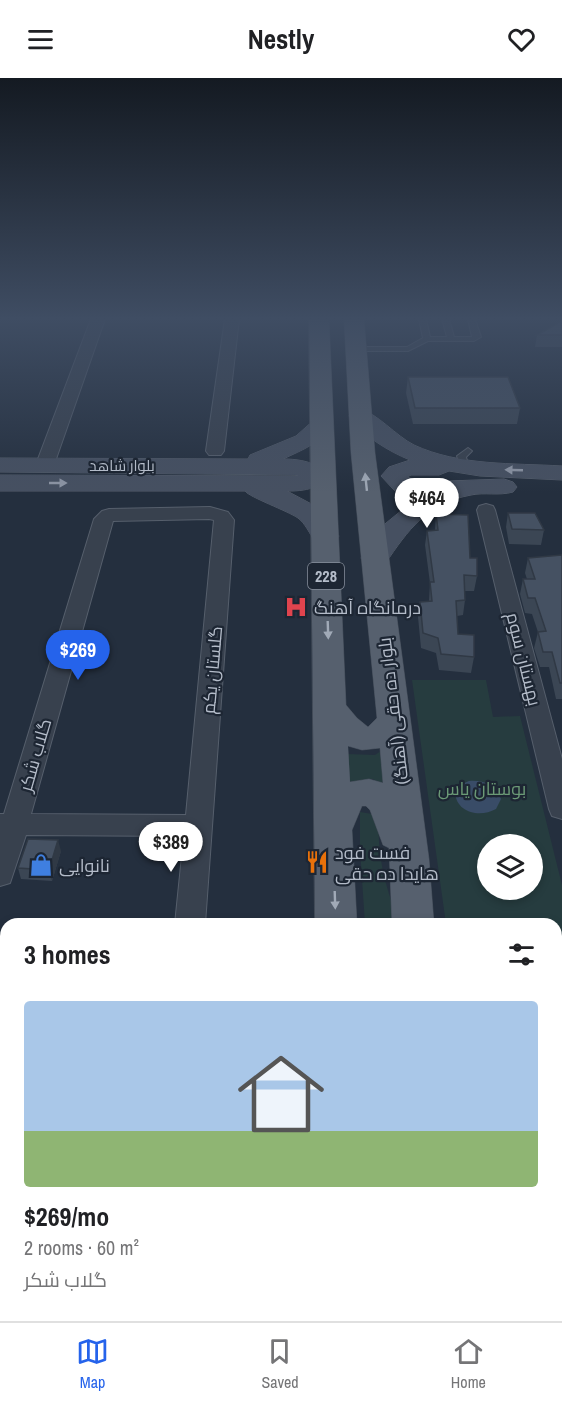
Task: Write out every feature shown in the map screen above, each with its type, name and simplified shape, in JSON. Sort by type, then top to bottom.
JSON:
[{"type":"main road","name":"228","points":[[321,377],[336,918]]},
{"type":"main road","name":"بلوار ده حقی (آهنگ)","points":[[358,377],[375,558],[410,859],[412,910]]},
{"type":"main road","points":[[360,416],[376,433],[407,452],[467,469],[562,491]]},
{"type":"main road","points":[[241,475],[304,441],[322,424]]},
{"type":"main road","name":"بلوار شاهد","points":[[0,465],[241,475]]},
{"type":"main road","points":[[375,558],[390,534],[407,517],[467,469],[562,473]]},
{"type":"main road","points":[[241,475],[310,514],[325,536]]},
{"type":"main road","name":"بلوار شاهد","points":[[0,483],[241,475]]},
{"type":"main road","points":[[331,708],[351,734],[360,739],[378,737],[394,721]]},
{"type":"main road","points":[[332,833],[348,797],[358,792],[369,792],[381,797],[389,807],[412,910]]},
{"type":"street","points":[[47,459],[77,377]]},
{"type":"street","points":[[215,451],[225,377]]},
{"type":"street","name":"بهستان سوم","points":[[486,510],[560,793]]},
{"type":"street","name":"گلاب شکر","points":[[0,875],[7,824],[104,519],[109,515],[210,513],[221,516]]},
{"type":"street","name":"گلستان یکم","points":[[190,918],[224,520],[221,516]]},
{"type":"street","points":[[7,824],[198,826]]},
{"type":"green space","name":"بوستان یاس","points":[[412,680],[486,680],[493,717],[520,716],[562,885],[562,918],[445,918]]},
{"type":"green space","points":[[387,747],[391,793],[373,779],[351,783],[343,789],[347,754],[375,755]]},
{"type":"green space","points":[[360,812],[372,814],[379,823],[384,875],[398,918],[365,918]]},
{"type":"water","points":[[469,781],[484,782],[496,790],[501,799],[496,809],[476,813],[460,805],[455,792],[462,784]]},
{"type":"building","points":[[408,377],[508,377],[520,408],[415,408]]},
{"type":"building","points":[[508,513],[535,513],[544,530],[512,529]]},
{"type":"building","points":[[436,514],[468,515],[470,558],[477,558],[477,576],[464,575],[465,600],[456,601],[458,634],[474,635],[474,657],[441,654],[438,638],[423,633],[420,602],[432,601],[430,582],[434,582],[427,531],[438,530]]},
{"type":"building","points":[[562,555],[562,683],[560,683],[552,652],[543,652],[538,632],[546,631],[535,598],[528,598],[523,579],[535,579],[528,558]]},
{"type":"building","points":[[28,839],[58,840],[49,870],[18,868]]},
{"type":"place","name":"درمانگاه آهنگ","points":[[296,607]]},
{"type":"place","name":"فست فود هایدا ده حقی","points":[[317,862]]},
{"type":"place","name":"نانوایی","points":[[41,865]]}]
